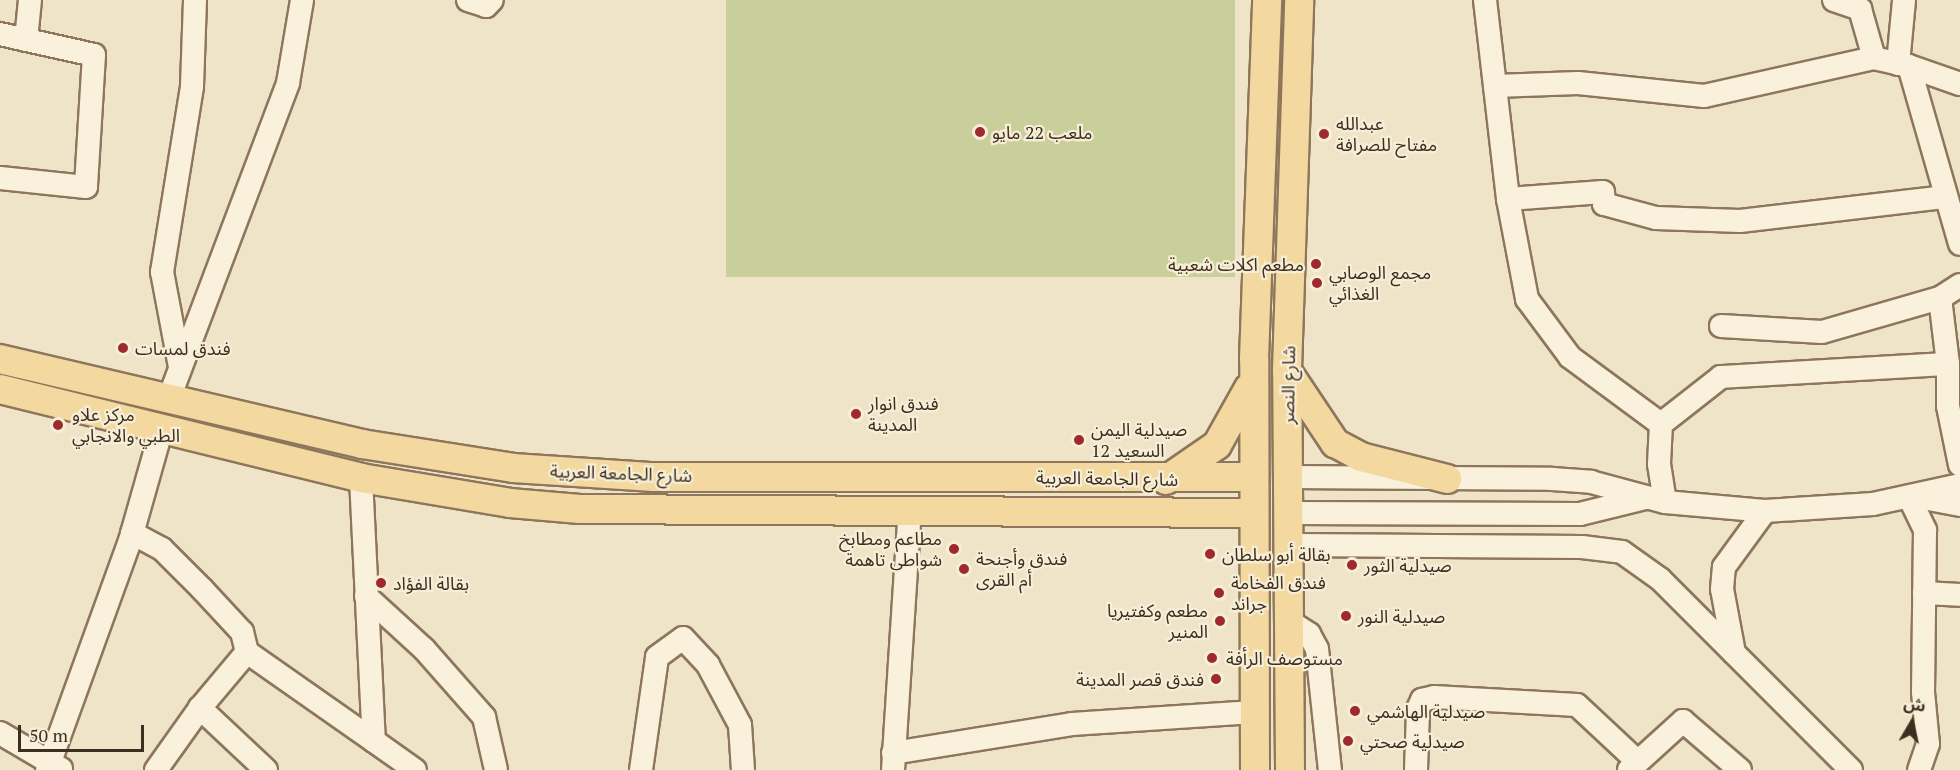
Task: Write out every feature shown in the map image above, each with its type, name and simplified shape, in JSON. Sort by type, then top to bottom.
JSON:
[{"type":"main road","name":"شارع النصر","points":[[1255,770],[1252,526],[1254,359],[1267,0]]},
{"type":"main road","name":"شارع النصر","points":[[1290,770],[1292,545],[1288,477],[1287,370],[1293,264],[1299,0]]},
{"type":"main road","points":[[1258,219],[1276,228],[1294,220]]},
{"type":"main road","points":[[1256,265],[1278,259],[1293,264]]},
{"type":"main road","name":"شارع الجامعة العربية","points":[[0,359],[168,401],[362,444],[513,468],[654,477],[929,474],[1166,480],[1254,477]]},
{"type":"main road","points":[[1166,480],[1217,445],[1230,428],[1248,398],[1254,359]]},
{"type":"main road","points":[[1287,370],[1335,443],[1361,457],[1447,479]]},
{"type":"main road","name":"شارع الجامعة العربية","points":[[0,389],[361,478],[580,509],[1164,512],[1252,526]]},
{"type":"street","points":[[26,40],[30,0]]},
{"type":"street","points":[[180,369],[162,272],[192,86],[195,0]]},
{"type":"street","points":[[168,401],[288,82],[302,0]]},
{"type":"street","points":[[468,0],[486,6],[492,0]]},
{"type":"street","points":[[1485,0],[1508,198],[1527,299],[1570,357],[1661,424]]},
{"type":"street","points":[[1834,0],[1860,9],[1874,58]]},
{"type":"street","points":[[1904,0],[1903,65],[1960,244]]},
{"type":"street","points":[[0,34],[94,55],[86,187],[0,178]]},
{"type":"street","points":[[1495,86],[1578,83],[1704,96],[1874,58],[1960,84]]},
{"type":"street","points":[[1508,198],[1602,192],[1604,204],[1656,218],[1740,221],[1944,197]]},
{"type":"street","points":[[1721,326],[1822,332],[1940,298],[1960,285]]},
{"type":"street","points":[[1940,298],[1952,351],[1954,406],[1960,465]]},
{"type":"street","points":[[1655,500],[1661,424],[1721,377],[1952,351]]},
{"type":"street","points":[[0,733],[53,767],[132,533],[162,428]]},
{"type":"street","points":[[1288,477],[1573,480],[1655,500],[1765,511],[1913,497],[1960,485]]},
{"type":"street","points":[[361,478],[374,741]]},
{"type":"street","points":[[1913,497],[1960,505]]},
{"type":"street","points":[[1913,497],[1925,530],[1924,593],[1928,744],[1919,770]]},
{"type":"street","points":[[1290,513],[1580,514],[1655,500]]},
{"type":"street","points":[[910,509],[893,761],[1072,724],[1254,712]]},
{"type":"street","points":[[1734,653],[1722,589],[1724,567],[1765,511]]},
{"type":"street","points":[[132,533],[162,549],[202,589],[242,632],[247,652],[415,770]]},
{"type":"street","points":[[1292,545],[1582,546],[1622,552],[1636,558],[1851,770]]},
{"type":"street","points":[[1924,593],[1960,595]]},
{"type":"street","points":[[366,596],[424,649],[484,717],[496,770]]},
{"type":"street","points":[[1290,621],[1309,634],[1317,650],[1330,770]]},
{"type":"street","points":[[640,770],[657,657],[683,638],[708,665],[740,725],[743,770]]},
{"type":"street","points":[[156,770],[200,708],[247,652]]},
{"type":"street","points":[[1416,770],[1418,710],[1422,700],[1434,697],[1577,705],[1633,766],[1683,721],[1740,770]]},
{"type":"street","points":[[200,708],[267,770]]},
{"type":"green space","name":"ملعب 22 مايو","points":[[726,0],[1235,0],[1235,277],[726,277]]},
{"type":"place","name":"ملعب 22 مايو","points":[[980,132]]},
{"type":"place","name":"عبدالله مفتاح للصرافة","points":[[1324,134]]},
{"type":"place","name":"مطعم اكلات شعبية","points":[[1316,264]]},
{"type":"place","name":"مجمع الوصابي الغذائي","points":[[1317,283]]},
{"type":"place","name":"فندق لمسات","points":[[123,348]]},
{"type":"place","name":"فندق انوار المدينة","points":[[856,414]]},
{"type":"place","name":"مركز علاو الطبي والانجابي","points":[[58,425]]},
{"type":"place","name":"صيدلية اليمن السعيد 12","points":[[1079,440]]},
{"type":"place","name":"مطاعم ومطابخ شواطى تاهمة","points":[[954,549]]},
{"type":"place","name":"بقالة أبو سلطان","points":[[1210,554]]},
{"type":"place","name":"صيدلية الثور","points":[[1352,565]]},
{"type":"place","name":"فندق وأجنحة أم القرى","points":[[964,569]]},
{"type":"place","name":"بقالة الفؤاد","points":[[381,583]]},
{"type":"place","name":"فندق الفخامة جراند","points":[[1219,593]]},
{"type":"place","name":"صيدلية النور","points":[[1346,616]]},
{"type":"place","name":"مطعم وكفتيريا المنير","points":[[1220,621]]},
{"type":"place","name":"مستوصف الرأفة","points":[[1212,658]]},
{"type":"place","name":"فندق قصر المدينة","points":[[1216,679]]},
{"type":"place","name":"صيدلية الهاشمي","points":[[1355,711]]},
{"type":"place","name":"صيدلية صحتي","points":[[1348,741]]}]
